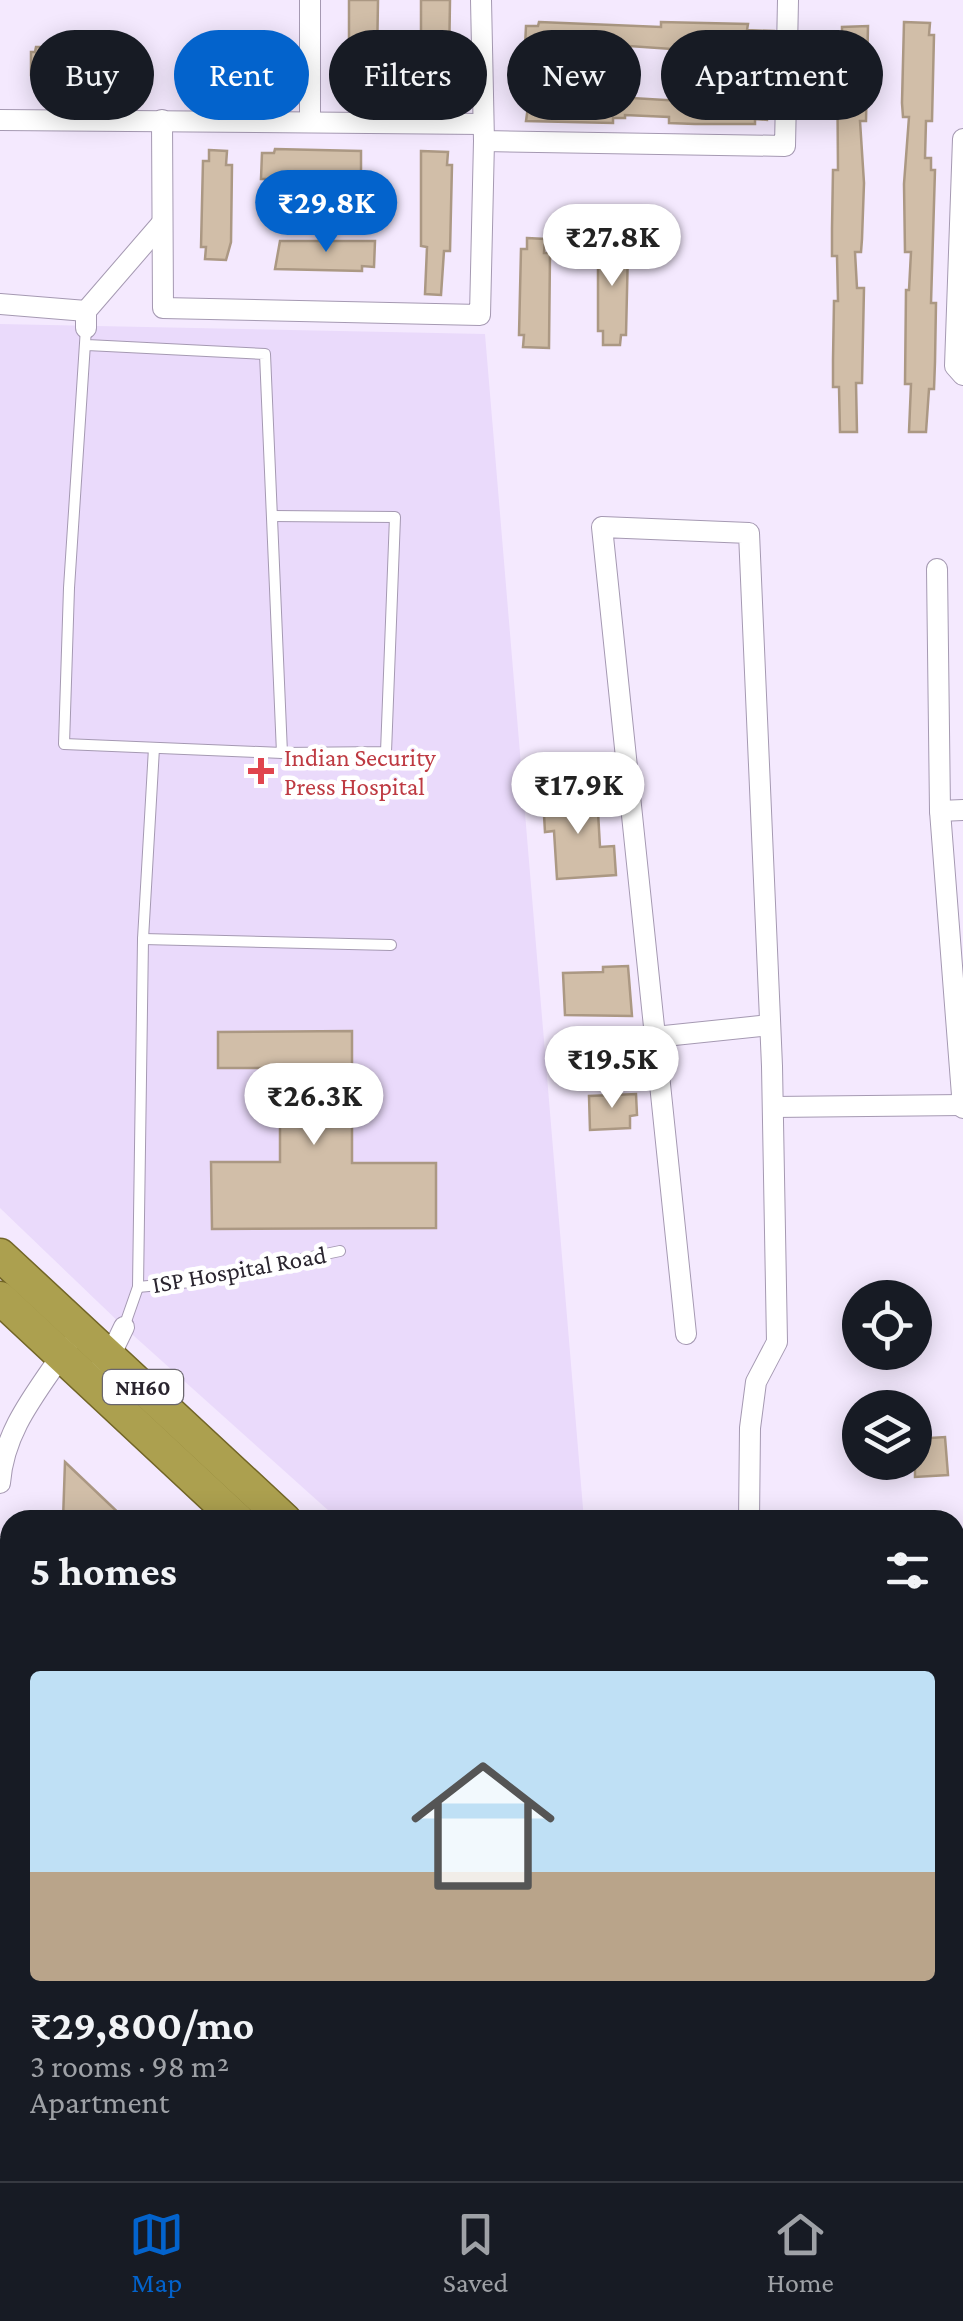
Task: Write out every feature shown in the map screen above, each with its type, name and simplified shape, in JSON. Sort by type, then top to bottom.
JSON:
[{"type":"highway","name":"NH60","points":[[0,1255],[71,1341]]},
{"type":"highway","name":"NH60","points":[[0,1298],[71,1341],[107,1355],[274,1510]]},
{"type":"highway","name":"NH60","points":[[107,1355],[230,1510]]},
{"type":"street","points":[[310,0],[310,121]]},
{"type":"street","points":[[162,120],[162,308],[480,315],[481,0]]},
{"type":"street","points":[[0,120],[310,121],[785,146],[788,0]]},
{"type":"street","points":[[963,139],[955,366],[963,375]]},
{"type":"street","points":[[0,304],[86,328],[162,223]]},
{"type":"street","points":[[686,1334],[602,527],[749,533],[773,1107],[776,1342],[756,1382],[750,1428],[749,1510]]},
{"type":"street","points":[[773,1107],[963,1107],[940,811],[937,568]]},
{"type":"street","points":[[940,811],[963,810]]},
{"type":"street","points":[[655,1037],[770,1025]]},
{"type":"street","points":[[0,1483],[2,1456],[21,1412],[71,1341]]},
{"type":"lane","points":[[272,516],[395,518],[386,752],[282,753],[64,744],[69,588],[86,328],[265,354],[282,753]]},
{"type":"lane","points":[[107,1355],[138,1287],[143,940],[154,748]]},
{"type":"lane","points":[[143,940],[390,945]]},
{"type":"lane","name":"ISP Hospital Road","points":[[138,1287],[190,1282],[340,1251]]},
{"type":"shaded area","name":"Indian Security Press Hospital","points":[[0,324],[485,334],[583,1510],[328,1510],[124,1327],[0,1208]]},
{"type":"building","points":[[349,0],[378,0],[378,30],[349,30]]},
{"type":"building","points":[[421,0],[450,0],[450,30],[421,30]]},
{"type":"building","points":[[539,22],[661,27],[661,22],[748,24],[747,30],[661,30],[661,48],[641,47],[641,30],[526,30],[526,26],[538,26]]},
{"type":"building","points":[[904,22],[930,23],[929,35],[934,35],[932,121],[926,121],[925,158],[931,158],[931,170],[935,170],[931,303],[936,303],[935,362],[926,432],[909,432],[911,384],[905,384],[906,290],[911,252],[905,252],[904,184],[909,117],[903,117],[902,103]]},
{"type":"building","points":[[868,26],[868,30],[842,30]]},
{"type":"building","points":[[641,99],[661,100],[661,117],[641,116]]},
{"type":"building","points":[[613,120],[613,123],[526,121]]},
{"type":"building","points":[[669,120],[755,120],[755,124]]},
{"type":"building","points":[[838,120],[866,120],[860,121],[864,183],[861,252],[855,252],[857,288],[864,288],[862,383],[856,383],[857,432],[840,432],[839,387],[833,387],[834,301],[838,301],[837,256],[832,256],[833,170],[838,170]]},
{"type":"building","points":[[275,149],[361,151],[361,174],[357,174],[357,179],[261,179],[262,153],[274,153]]},
{"type":"building","points":[[209,150],[227,151],[226,165],[232,165],[231,242],[226,260],[205,259],[206,247],[201,247],[203,161],[209,161]]},
{"type":"building","points":[[421,151],[448,152],[447,165],[452,165],[450,251],[444,251],[441,295],[425,294],[427,247],[421,246]]},
{"type":"building","points":[[598,236],[624,237],[624,249],[628,249],[626,335],[621,335],[620,345],[603,345],[603,331],[598,331]]},
{"type":"building","points":[[527,238],[545,239],[544,253],[550,253],[549,348],[523,347],[524,335],[519,335],[521,249],[527,249]]},
{"type":"building","points":[[280,241],[375,241],[374,267],[362,266],[362,271],[275,269]]},
{"type":"building","points":[[597,794],[600,847],[614,846],[616,875],[557,879],[554,831],[545,832],[543,797]]},
{"type":"building","points":[[628,966],[632,1016],[565,1015],[563,973],[603,972],[603,967]]},
{"type":"building","points":[[352,1031],[352,1163],[436,1163],[436,1228],[212,1229],[211,1162],[280,1162],[280,1068],[218,1068],[218,1032]]},
{"type":"building","points":[[636,1094],[637,1115],[630,1116],[630,1128],[590,1130],[589,1096]]},
{"type":"building","points":[[945,1437],[948,1475],[932,1476],[932,1438]]},
{"type":"building","points":[[65,1462],[115,1510],[63,1510]]},
{"type":"place","name":"Indian Security Press Hospital","points":[[261,771]]}]
